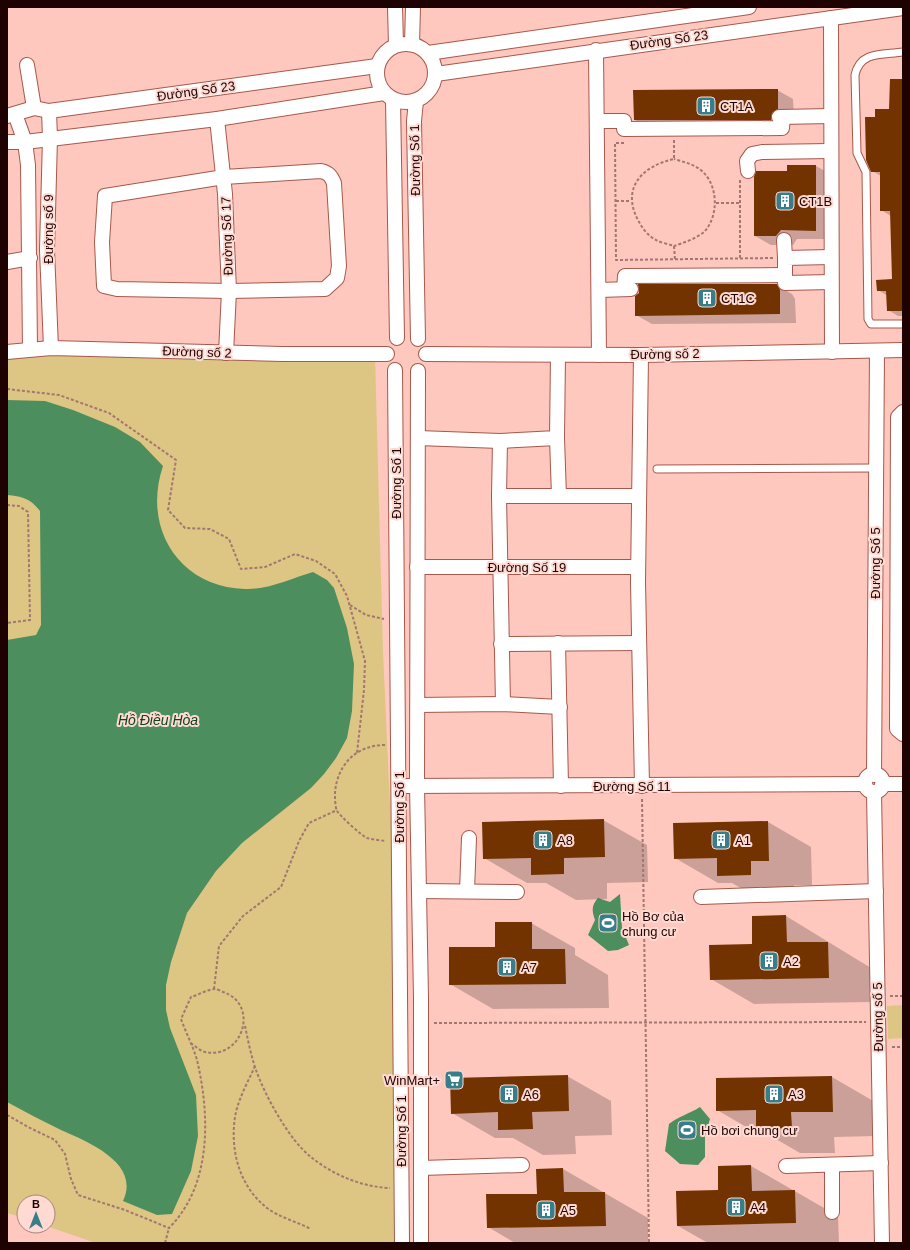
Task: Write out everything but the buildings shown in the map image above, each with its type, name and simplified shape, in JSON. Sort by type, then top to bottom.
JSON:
[{"type":"street","points":[[395,7],[396,45]]},
{"type":"street","points":[[412,44],[413,7]]},
{"type":"street","name":"Đường Số 23","points":[[428,53],[704,10],[749,7]]},
{"type":"street","name":"Đường Số 23","points":[[436,74],[596,50],[903,8]]},
{"type":"street","points":[[831,18],[832,352]]},
{"type":"street","points":[[7,142],[25,142],[217,119],[388,96],[405,102],[416,101],[426,95],[433,85],[436,74],[434,63],[428,53],[419,46],[412,44],[396,45],[386,51],[379,60],[377,66],[377,83],[388,96]]},
{"type":"street","points":[[596,50],[599,355]]},
{"type":"street","points":[[27,65],[34,108]]},
{"type":"street","name":"Đường Số 23","points":[[11,115],[34,108],[49,111],[377,66]]},
{"type":"street","name":"Đường Số 1","points":[[388,96],[397,338]]},
{"type":"street","name":"Đường Số 1","points":[[416,101],[414,121],[418,340]]},
{"type":"street","name":"Đường số 9","points":[[49,111],[50,138],[47,250],[51,348]]},
{"type":"street","name":"Đường số 9","points":[[11,115],[25,142],[28,165],[30,349]]},
{"type":"street","points":[[597,121],[624,121],[624,128],[782,128],[781,117],[831,116]]},
{"type":"street","name":"Đường Số 17","points":[[217,119],[224,177],[229,291],[226,353]]},
{"type":"street","points":[[744,176],[747,161],[752,154],[762,152],[831,151]]},
{"type":"street","points":[[321,171],[328,173],[332,177],[334,183],[340,266],[337,278],[325,289],[229,291],[117,289],[104,286],[102,250],[105,196],[224,177],[321,171]]},
{"type":"street","points":[[784,240],[785,283],[831,282]]},
{"type":"street","points":[[785,258],[831,257]]},
{"type":"street","points":[[7,262],[30,258]]},
{"type":"street","points":[[599,290],[628,289],[624,276],[785,275]]},
{"type":"street","points":[[408,336],[418,340],[425,349],[426,354],[425,360],[418,371],[404,374],[395,370],[389,363],[388,354],[390,345],[397,338],[408,336]]},
{"type":"street","name":"Đường số 2","points":[[7,352],[51,348],[226,353],[388,354]]},
{"type":"street","name":"Đường số 2","points":[[426,354],[641,355],[903,350]]},
{"type":"street","name":"Đường Số 5","points":[[874,784],[877,351]]},
{"type":"street","points":[[558,355],[557,438],[559,496]]},
{"type":"street","points":[[641,355],[638,567],[642,786]]},
{"type":"street","name":"Đường Số 1","points":[[395,370],[402,1243]]},
{"type":"street","name":"Đường Số 1","points":[[418,371],[417,786],[421,1023],[421,1243]]},
{"type":"street","points":[[903,412],[898,417],[897,729],[903,734]]},
{"type":"street","points":[[418,438],[500,441],[557,438]]},
{"type":"street","points":[[500,441],[499,496],[502,704]]},
{"type":"street","points":[[499,496],[639,496]]},
{"type":"street","points":[[876,498],[898,498]]},
{"type":"street","name":"Đường Số 19","points":[[417,567],[638,567]]},
{"type":"street","points":[[875,619],[898,619]]},
{"type":"street","points":[[501,644],[639,643]]},
{"type":"street","points":[[558,644],[562,786]]},
{"type":"street","points":[[418,705],[502,704],[560,707]]},
{"type":"street","name":"Đường số 5","points":[[874,784],[882,1243]]},
{"type":"street","name":"Đường Số 11","points":[[398,786],[903,784]]},
{"type":"street","points":[[467,892],[469,838]]},
{"type":"street","points":[[419,891],[517,892]]},
{"type":"street","points":[[701,897],[876,891]]},
{"type":"street","points":[[786,1166],[880,1163]]},
{"type":"street","points":[[422,1168],[522,1165]]},
{"type":"street","points":[[832,1165],[832,1212]]},
{"type":"lane","points":[[903,52],[863,58],[857,65],[855,75],[857,153],[866,172],[868,319],[871,324],[877,325],[903,324]]},
{"type":"lane","points":[[657,469],[876,468]]},
{"type":"path","points":[[674,159],[674,142],[681,142]]},
{"type":"path","points":[[630,143],[615,143],[616,260],[785,258]]},
{"type":"path","points":[[674,159],[690,163],[703,172],[713,189],[716,203],[713,216],[705,232],[674,246],[656,240],[642,229],[630,201],[634,185],[645,171],[658,163],[674,159]]},
{"type":"path","points":[[740,258],[740,203],[744,176]]},
{"type":"path","points":[[616,201],[630,201]]},
{"type":"path","points":[[716,203],[740,203]]},
{"type":"path","points":[[674,246],[674,260]]},
{"type":"path","points":[[7,389],[59,395],[109,413],[176,460],[168,510],[185,528],[210,529],[229,539],[241,569],[265,567],[295,554],[316,560],[335,574],[349,604],[365,660],[364,690],[357,753]]},
{"type":"path","points":[[7,505],[19,506],[28,512],[30,620],[7,623]]},
{"type":"path","points":[[349,604],[366,615],[397,620]]},
{"type":"path","points":[[398,745],[370,746],[350,758],[337,777],[335,795],[337,810],[366,838],[399,843]]},
{"type":"path","points":[[642,786],[649,1243]]},
{"type":"path","points":[[214,989],[219,946],[243,916],[281,888],[299,841],[309,823],[337,810]]},
{"type":"path","points":[[165,1243],[169,1228],[182,1215],[197,1180],[206,1140],[204,1096],[196,1057],[181,1019],[191,997],[214,989],[231,995],[242,1008],[244,1025],[255,1066],[265,1092],[289,1132],[310,1157],[336,1173],[374,1187],[401,1189]]},
{"type":"path","points":[[421,1023],[878,1022]]},
{"type":"path","points":[[189,1042],[205,1052],[222,1051],[237,1041],[244,1025]]},
{"type":"path","points":[[255,1066],[236,1116],[234,1145],[238,1169],[250,1190],[267,1208],[311,1229]]},
{"type":"path","points":[[7,1115],[55,1140],[65,1154],[78,1195],[126,1210],[169,1228]]},
{"type":"shaded area","points":[[7,355],[375,356],[383,652],[410,1243],[96,1243],[56,1229],[56,1194],[16,1194],[16,1216],[7,1213]]},
{"type":"shaded area","points":[[903,1005],[903,1038],[888,1039],[887,1006]]},
{"type":"water","name":"Hồ Điều Hòa","points":[[7,400],[45,401],[73,410],[115,427],[140,442],[163,466],[158,489],[158,511],[162,532],[171,550],[185,566],[201,578],[222,586],[254,589],[271,586],[313,572],[327,580],[334,588],[347,628],[354,664],[352,711],[347,738],[336,758],[311,788],[242,843],[216,871],[187,913],[171,962],[166,985],[166,1010],[170,1028],[196,1095],[198,1136],[191,1171],[172,1214],[157,1215],[123,1201],[127,1188],[125,1176],[118,1165],[109,1156],[85,1141],[7,1102],[7,640],[36,635],[41,625],[40,511],[26,499],[7,495]]},
{"type":"water","name":"Hồ Bơ của chung cư","points":[[620,894],[622,928],[629,945],[618,950],[608,951],[588,935],[595,920],[593,906],[598,898],[610,902]]},
{"type":"water","name":"Hồ bơi chung cư","points":[[700,1107],[710,1119],[705,1136],[705,1157],[698,1165],[680,1164],[665,1151],[669,1124]]},
{"type":"place","name":"CT1A","points":[[706,106]]},
{"type":"place","name":"CT1B","points":[[785,201]]},
{"type":"place","name":"CT1C","points":[[707,298]]},
{"type":"place","name":"A8","points":[[543,840]]},
{"type":"place","name":"A1","points":[[721,840]]},
{"type":"place","name":"Hồ Bơ của chung cư","points":[[608,923]]},
{"type":"place","name":"A2","points":[[769,961]]},
{"type":"place","name":"A7","points":[[507,967]]},
{"type":"place","name":"WinMart+","points":[[454,1080]]},
{"type":"place","name":"A6","points":[[509,1094]]},
{"type":"place","name":"A3","points":[[774,1094]]},
{"type":"place","name":"Hồ bơi chung cư","points":[[687,1130]]},
{"type":"place","name":"A4","points":[[736,1207]]},
{"type":"place","name":"A5","points":[[546,1210]]}]
